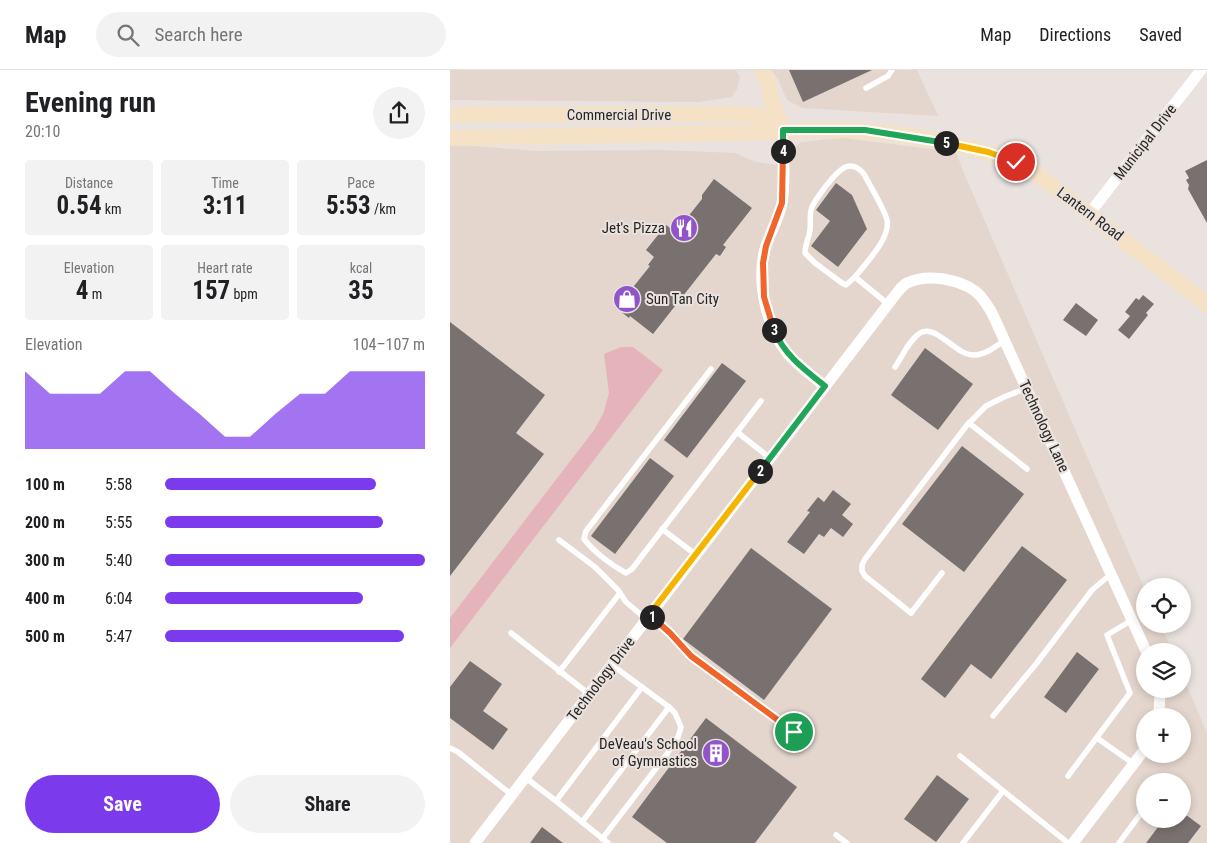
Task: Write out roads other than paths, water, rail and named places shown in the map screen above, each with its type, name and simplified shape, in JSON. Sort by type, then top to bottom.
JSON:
[{"type":"street","points":[[762,70],[769,84],[770,97],[783,130],[782,197],[779,214],[764,255],[762,271],[764,297],[775,332],[784,348],[799,365],[825,386]]},
{"type":"street","name":"Municipal Drive","points":[[1089,214],[1201,70]]},
{"type":"street","name":"Commercial Drive","points":[[450,115],[743,114],[759,116],[783,130]]},
{"type":"street","name":"Lantern Road","points":[[742,133],[783,130],[865,130],[930,140],[988,152],[1016,162],[1034,172],[1207,304]]},
{"type":"street","name":"Commercial Drive","points":[[450,138],[742,133]]},
{"type":"street","name":"Technology Lane","points":[[890,302],[908,283],[936,278],[959,283],[982,297],[1005,340],[1142,643]]},
{"type":"street","name":"Technology Drive","points":[[475,843],[890,302]]},
{"type":"street","points":[[1074,843],[1136,761]]},
{"type":"lane","points":[[866,88],[888,76],[892,70]]},
{"type":"lane","points":[[852,166],[860,169],[864,174],[887,220],[887,231],[883,240],[855,277],[846,284],[842,283],[805,253],[805,246],[810,232],[811,209],[814,203],[838,171],[852,166]]},
{"type":"lane","points":[[855,277],[890,302]]},
{"type":"lane","points":[[895,367],[916,336],[922,332],[930,332],[941,336],[963,353],[974,356],[986,353],[1005,340]]},
{"type":"lane","points":[[711,369],[586,531],[584,539],[588,545],[618,569],[626,573],[632,569],[761,401]]},
{"type":"lane","points":[[942,572],[911,613],[865,576],[862,571],[862,565],[969,423],[986,406],[1004,396],[1027,388]]},
{"type":"lane","points":[[969,423],[1027,470]]},
{"type":"lane","points":[[737,432],[770,458]]},
{"type":"lane","points":[[662,529],[696,554]]},
{"type":"lane","points":[[559,540],[595,567],[635,610],[660,624],[691,656],[794,732]]},
{"type":"lane","points":[[993,716],[1036,664],[1092,590],[1111,574]]},
{"type":"lane","points":[[559,672],[620,594]]},
{"type":"lane","points":[[1068,776],[1130,693],[1107,635],[1132,620]]},
{"type":"lane","points":[[511,633],[589,694]]},
{"type":"lane","points":[[602,839],[678,738],[681,728],[675,713],[669,707],[612,665]]},
{"type":"lane","points":[[556,801],[642,687]]},
{"type":"lane","points":[[582,822],[669,707]]},
{"type":"lane","points":[[1097,738],[1134,764]]},
{"type":"lane","points":[[450,748],[458,752],[512,795]]},
{"type":"lane","points":[[960,756],[1068,843]]},
{"type":"lane","points":[[526,778],[608,843]]},
{"type":"lane","points":[[963,843],[1002,791]]},
{"type":"lane","points":[[1119,843],[1136,820]]},
{"type":"lane","points":[[836,835],[847,843]]},
{"type":"place","name":"Jet's Pizza","points":[[684,228]]},
{"type":"place","name":"Sun Tan City","points":[[627,299]]},
{"type":"place","name":"DeVeau's School of Gymnastics","points":[[716,753]]}]
